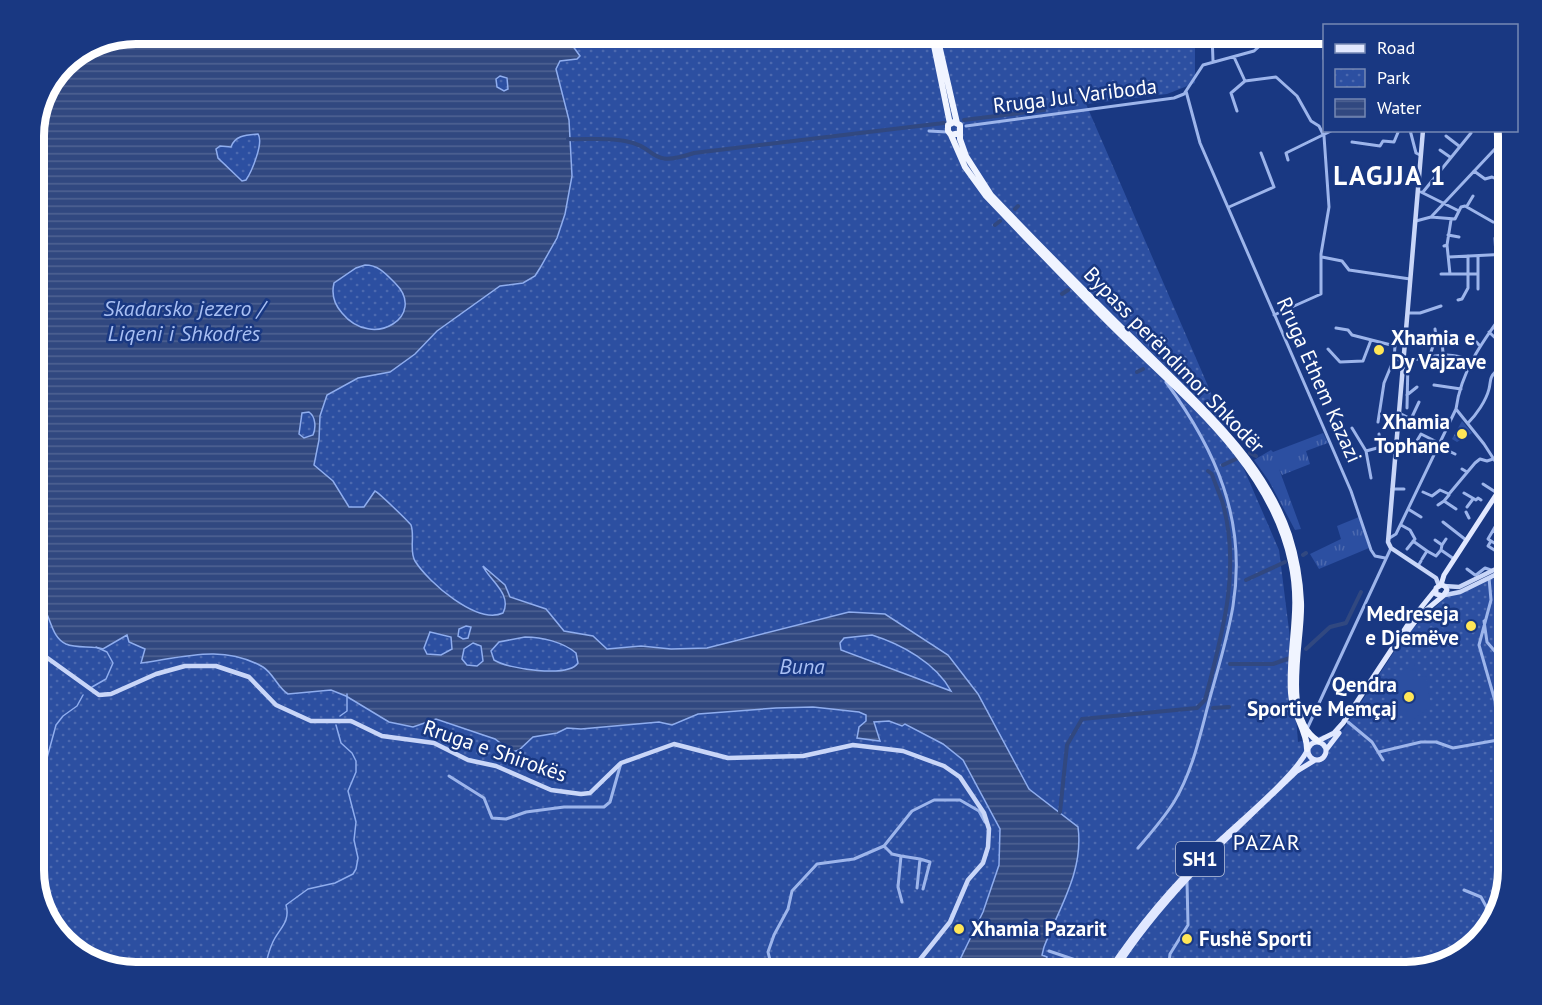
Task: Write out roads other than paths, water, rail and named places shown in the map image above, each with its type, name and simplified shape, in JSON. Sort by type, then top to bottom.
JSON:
[{"type":"highway","name":"Bypass perëndimor Shkodër","points":[[934,44],[965,167],[986,196],[1237,453],[1262,489],[1277,516],[1288,549],[1294,581],[1296,618],[1291,694],[1294,710],[1305,730],[1318,741]]},
{"type":"highway","name":"Bypass perëndimor Shkodër","points":[[938,44],[954,128],[969,164],[991,195],[1232,440],[1267,488],[1285,524],[1298,572],[1301,610],[1296,696],[1305,730]]},
{"type":"highway","points":[[1305,730],[1307,750]]},
{"type":"main road","points":[[1423,132],[1421,192],[1416,221],[1408,313],[1404,397],[1399,413],[1388,539],[1391,548],[1405,552],[1420,562],[1436,578],[1440,586],[1447,590],[1444,596]]},
{"type":"main road","name":"SH1","points":[[1115,962],[1131,937],[1164,896],[1272,791],[1311,743],[1334,734],[1343,723],[1411,620],[1440,586],[1466,540],[1473,520],[1485,502],[1498,493]]},
{"type":"main road","points":[[1440,586],[1437,594],[1444,596],[1460,592],[1498,570]]},
{"type":"main road","points":[[1440,586],[1460,587],[1477,577],[1490,574]]},
{"type":"main road","name":"SH1","points":[[1120,962],[1147,923],[1186,879],[1292,777],[1315,760],[1322,758],[1409,629],[1420,615],[1444,596]]},
{"type":"main road","name":"Rruga e Shirokës","points":[[44,656],[92,692],[107,695],[171,669],[206,665],[245,675],[276,705],[311,721],[351,721],[382,736],[434,743],[468,760],[496,766],[551,790],[581,795],[590,793],[621,763],[674,744],[728,758],[803,756],[849,745],[901,751],[938,763],[957,774],[984,813],[989,829]]},
{"type":"main road","points":[[1318,741],[1326,750]]},
{"type":"main road","points":[[1307,750],[1315,760]]},
{"type":"main road","points":[[919,962],[940,938],[953,918],[968,880],[985,860],[989,829]]},
{"type":"street","points":[[1212,44],[1213,62]]},
{"type":"street","points":[[1186,91],[1200,67],[1234,57],[1258,48],[1262,44]]},
{"type":"street","points":[[1234,57],[1245,81]]},
{"type":"street","points":[[1237,111],[1231,93],[1245,81],[1276,77],[1300,99],[1311,121],[1319,126],[1324,136],[1329,210],[1322,257],[1320,296],[1274,315]]},
{"type":"street","name":"Rruga Jul Variboda","points":[[929,131],[1174,98],[1186,91]]},
{"type":"street","name":"Rruga Ethem Kazazi","points":[[1186,91],[1200,142],[1351,491],[1371,550],[1375,556],[1385,558]]},
{"type":"street","points":[[1287,160],[1286,153],[1330,132]]},
{"type":"street","points":[[1352,142],[1380,146],[1383,141],[1394,142],[1398,132]]},
{"type":"street","points":[[1411,132],[1416,153],[1421,155]]},
{"type":"street","points":[[1459,211],[1421,192],[1471,133]]},
{"type":"street","points":[[1446,136],[1459,146]]},
{"type":"street","points":[[1431,217],[1498,146]]},
{"type":"street","points":[[1440,150],[1450,157]]},
{"type":"street","points":[[1229,207],[1274,187],[1261,153]]},
{"type":"street","points":[[1474,171],[1485,179],[1492,177],[1498,180]]},
{"type":"street","points":[[1467,206],[1473,196]]},
{"type":"street","points":[[1416,221],[1431,217],[1451,220],[1457,218],[1461,207],[1467,206],[1493,222],[1498,222]]},
{"type":"street","points":[[1450,274],[1449,257],[1445,245],[1451,220]]},
{"type":"street","points":[[1448,235],[1459,237]]},
{"type":"street","points":[[1495,238],[1498,262]]},
{"type":"street","points":[[1449,257],[1497,255]]},
{"type":"street","points":[[1458,300],[1465,294],[1468,256]]},
{"type":"street","points":[[1478,256],[1478,289]]},
{"type":"street","points":[[1322,257],[1342,261],[1350,270],[1411,279]]},
{"type":"street","points":[[1441,274],[1478,274]]},
{"type":"street","points":[[1408,313],[1420,313],[1441,306]]},
{"type":"street","points":[[1388,539],[1396,534],[1401,525],[1456,409],[1471,361],[1498,320]]},
{"type":"street","points":[[1336,328],[1395,346],[1394,359],[1384,383],[1378,422]]},
{"type":"street","points":[[1492,328],[1498,329]]},
{"type":"street","points":[[1430,354],[1436,337],[1434,329]]},
{"type":"street","points":[[1489,332],[1498,341]]},
{"type":"street","points":[[1472,337],[1480,346]]},
{"type":"street","points":[[1328,349],[1340,362],[1363,362],[1371,340]]},
{"type":"street","points":[[1442,340],[1443,354]]},
{"type":"street","points":[[1394,359],[1406,360],[1430,354],[1443,354],[1471,361]]},
{"type":"street","points":[[1468,423],[1488,391],[1489,379],[1496,371]]},
{"type":"street","points":[[1138,848],[1170,809],[1189,773],[1226,640],[1235,588],[1235,537],[1222,479],[1204,439],[1163,377]]},
{"type":"street","points":[[1434,385],[1461,389]]},
{"type":"street","points":[[1407,408],[1404,397],[1417,387]]},
{"type":"street","points":[[1399,413],[1411,419],[1419,402]]},
{"type":"street","points":[[1456,409],[1498,466]]},
{"type":"street","points":[[1352,428],[1366,451],[1371,478]]},
{"type":"street","points":[[1379,434],[1380,446]]},
{"type":"street","points":[[1412,449],[1421,434],[1455,454]]},
{"type":"street","points":[[1366,451],[1396,443]]},
{"type":"street","points":[[1438,505],[1480,459],[1487,461],[1493,459]]},
{"type":"street","points":[[1462,469],[1467,472]]},
{"type":"street","points":[[1483,484],[1496,496]]},
{"type":"street","points":[[1392,489],[1404,489]]},
{"type":"street","points":[[1423,492],[1432,496],[1440,490],[1449,494]]},
{"type":"street","points":[[1464,492],[1485,502]]},
{"type":"street","points":[[1467,507],[1473,498]]},
{"type":"street","points":[[1444,501],[1456,509]]},
{"type":"street","points":[[1408,509],[1421,517]]},
{"type":"street","points":[[1466,512],[1473,520]]},
{"type":"street","points":[[1443,522],[1466,540]]},
{"type":"street","points":[[1498,522],[1488,539],[1498,545]]},
{"type":"street","points":[[1401,525],[1410,530],[1415,538],[1405,552]]},
{"type":"street","points":[[1493,531],[1498,533]]},
{"type":"street","points":[[1413,541],[1436,556],[1446,539]]},
{"type":"street","points":[[1435,540],[1442,545]]},
{"type":"street","points":[[1305,730],[1391,548]]},
{"type":"street","points":[[1420,562],[1427,551]]},
{"type":"street","points":[[1440,551],[1454,560]]},
{"type":"street","points":[[1467,569],[1477,577]]},
{"type":"street","points":[[1379,752],[1421,742],[1436,742],[1453,748],[1498,740],[1495,701],[1479,652],[1479,639],[1491,600],[1490,574]]},
{"type":"street","points":[[1484,621],[1487,642],[1498,655]]},
{"type":"street","points":[[1348,722],[1379,752],[1383,760]]},
{"type":"street","points":[[449,776],[484,798],[492,818],[501,819],[526,812],[564,807],[604,807],[610,802],[621,763]]},
{"type":"street","points":[[770,962],[768,952],[796,887],[820,862],[854,859],[884,846],[912,811],[934,800],[960,800],[972,806],[981,813],[989,829]]},
{"type":"street","points":[[884,846],[892,854],[930,862],[923,889]]},
{"type":"street","points":[[901,856],[898,887],[902,902]]},
{"type":"street","points":[[917,888],[920,859]]},
{"type":"street","points":[[1169,962],[1170,954],[1188,925],[1189,886],[1186,879]]},
{"type":"street","points":[[1464,890],[1481,897],[1489,911]]},
{"type":"street","points":[[1050,951],[1080,962]]},
{"type":"water","name":"Skadarsko jezero / Liqeni i Shkodrës","points":[[525,44],[530,47],[536,44],[571,44],[580,56],[577,59],[560,61],[556,69],[569,120],[572,176],[565,214],[557,238],[540,268],[535,276],[523,283],[500,286],[437,331],[415,354],[390,372],[358,378],[327,395],[320,416],[319,440],[314,465],[333,481],[349,507],[364,507],[375,491],[381,496],[411,525],[413,557],[421,570],[454,599],[480,613],[492,615],[503,613],[505,599],[483,566],[505,585],[510,597],[546,609],[564,631],[593,636],[607,649],[641,646],[671,649],[707,648],[849,612],[885,614],[948,655],[978,694],[1029,789],[1078,827],[1079,843],[1074,874],[1044,947],[1042,955],[1047,957],[1046,962],[959,962],[983,912],[999,865],[1000,829],[963,760],[943,744],[905,724],[902,726],[889,721],[874,722],[880,741],[857,738],[859,727],[866,721],[866,715],[859,712],[813,707],[776,708],[698,714],[672,725],[659,722],[581,729],[567,728],[557,733],[533,737],[519,750],[512,752],[495,739],[436,719],[413,727],[389,722],[346,696],[331,690],[288,694],[263,667],[248,660],[218,654],[203,654],[141,663],[145,649],[129,642],[127,635],[103,649],[80,647],[60,640],[44,607],[44,129],[53,95],[62,79],[89,56],[117,45]],"holes":[[[500,76],[507,78],[508,89],[504,91],[497,87],[496,79]],[[258,134],[260,143],[256,157],[246,180],[242,181],[218,158],[216,149],[220,146],[231,147],[235,140],[242,136]],[[365,265],[378,268],[395,283],[403,295],[405,307],[401,317],[392,324],[381,329],[368,329],[355,324],[342,313],[335,303],[334,283],[356,268]],[[309,412],[315,423],[313,435],[304,438],[299,434],[302,413]],[[466,626],[471,627],[468,638],[463,639],[458,636],[459,629]],[[430,632],[451,637],[452,649],[441,655],[427,654],[424,648]],[[872,635],[883,639],[906,649],[927,663],[951,691],[841,650],[840,643],[844,638]],[[525,637],[552,641],[576,653],[578,663],[572,668],[551,671],[512,666],[494,660],[491,651],[499,642]],[[473,643],[481,646],[483,661],[477,666],[467,665],[462,659],[464,649]]]},
{"type":"waterway","points":[[964,120],[1044,110]]},
{"type":"waterway","points":[[568,139],[625,141],[636,144],[660,158],[668,159],[694,153],[944,123]]},
{"type":"waterway","points":[[1015,209],[1018,206]]},
{"type":"waterway","points":[[995,225],[1000,221]]},
{"type":"waterway","points":[[1083,278],[1086,275]]},
{"type":"waterway","points":[[1062,294],[1068,290]]},
{"type":"waterway","points":[[1137,372],[1143,369]]},
{"type":"waterway","points":[[1250,453],[1256,456]]},
{"type":"waterway","points":[[1223,465],[1236,459]]},
{"type":"waterway","points":[[1060,812],[1067,745],[1082,719],[1197,708],[1205,700],[1223,627],[1230,578],[1228,529],[1223,504],[1212,474],[1208,471]]},
{"type":"waterway","points":[[1246,580],[1285,562]]},
{"type":"waterway","points":[[1306,649],[1330,627],[1346,623],[1361,592]]},
{"type":"waterway","points":[[92,687],[106,679],[113,663],[107,652],[96,647]]},
{"type":"waterway","points":[[1230,664],[1273,664],[1290,658]]},
{"type":"waterway","points":[[340,716],[347,711],[347,694]]},
{"type":"waterway","points":[[44,769],[56,725],[63,716],[77,706],[83,695]]},
{"type":"waterway","points":[[1213,708],[1229,707]]},
{"type":"waterway","points":[[266,962],[272,944],[287,917],[286,905],[308,889],[335,883],[353,874],[356,869],[358,858],[354,840],[356,822],[348,791],[356,772],[356,761],[352,753],[341,743],[336,725]]},
{"type":"place","name":"Xhamia e Dy Vajzave","points":[[1379,350]]},
{"type":"place","name":"Xhamia Tophane","points":[[1462,434]]},
{"type":"place","name":"Medreseja e Djemëve","points":[[1471,626]]},
{"type":"place","name":"Qendra Sportive Memçaj","points":[[1409,697]]},
{"type":"place","name":"Xhamia Pazarit","points":[[959,929]]},
{"type":"place","name":"Fushë Sporti","points":[[1187,939]]},
{"type":"district","name":"LAGJJA 1","points":[[1390,176]]},
{"type":"district","name":"PAZAR","points":[[1267,842]]},
{"type":"water label","name":"Buna","points":[[802,666]]}]
